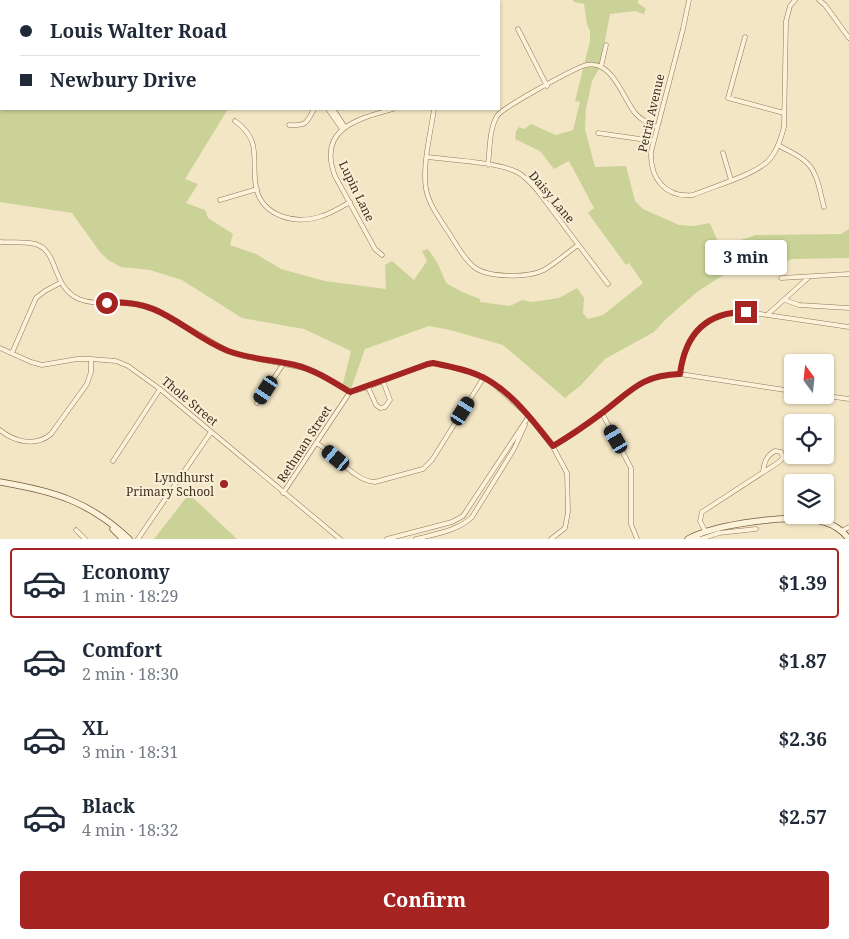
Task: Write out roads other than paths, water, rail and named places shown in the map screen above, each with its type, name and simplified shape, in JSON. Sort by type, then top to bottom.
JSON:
[{"type":"main road","points":[[0,482],[60,495],[82,504],[105,518],[129,539]]},
{"type":"main road","points":[[97,514],[123,539]]},
{"type":"main road","points":[[690,538],[715,528],[771,520],[802,519],[824,522],[842,532],[849,539]]},
{"type":"street","name":"Petria Avenue","points":[[689,0],[651,152],[651,166],[657,180],[669,191],[677,194],[693,195],[752,171],[768,161],[778,146],[784,127],[787,14],[794,0]]},
{"type":"street","points":[[819,0],[825,5],[849,38]]},
{"type":"street","points":[[518,29],[547,86]]},
{"type":"street","points":[[745,38],[728,98],[784,113]]},
{"type":"street","points":[[601,67],[606,45]]},
{"type":"street","points":[[488,165],[492,132],[497,117],[501,112],[583,66],[593,65],[601,67],[611,76],[634,112],[642,120],[657,127]]},
{"type":"street","points":[[289,125],[304,124],[313,110]]},
{"type":"street","points":[[329,110],[344,128]]},
{"type":"street","points":[[334,110],[344,128]]},
{"type":"street","points":[[344,128],[362,119],[390,110]]},
{"type":"street","points":[[434,110],[425,180],[430,202],[470,264],[479,270],[498,275],[537,273],[550,266],[578,245]]},
{"type":"street","points":[[235,121],[245,130],[254,145],[257,189],[266,207],[279,216],[289,218],[321,217],[350,202]]},
{"type":"street","name":"Lupin Lane","points":[[344,128],[335,137],[331,145],[331,160],[335,176],[375,249],[382,255]]},
{"type":"street","points":[[598,133],[654,141]]},
{"type":"street","points":[[778,146],[800,157],[810,166],[814,172],[824,207]]},
{"type":"street","points":[[723,153],[731,180]]},
{"type":"street","name":"Daisy Lane","points":[[428,157],[488,165],[510,170],[524,177],[537,190],[608,284]]},
{"type":"street","points":[[220,200],[257,189]]},
{"type":"street","points":[[0,242],[34,244],[45,250],[52,260],[60,282],[74,296],[86,302],[95,304],[122,302],[147,306],[226,350],[243,356],[304,368],[319,374],[350,392],[433,363],[467,371],[484,378],[501,390],[529,416],[553,446],[567,473],[568,519],[565,528],[551,539]]},
{"type":"street","points":[[781,278],[849,274]]},
{"type":"street","points":[[768,315],[809,277]]},
{"type":"street","points":[[12,354],[36,298],[60,282]]},
{"type":"street","points":[[785,300],[799,305],[849,308]]},
{"type":"street","points":[[680,374],[687,344],[696,331],[715,317],[730,313],[746,312],[849,327]]},
{"type":"street","name":"Thole Street","points":[[0,348],[42,365],[77,359],[122,363],[160,389],[340,539]]},
{"type":"street","points":[[0,430],[13,439],[30,442],[47,438],[52,434],[87,384],[91,359]]},
{"type":"street","points":[[257,403],[284,363]]},
{"type":"street","points":[[553,446],[602,414],[638,384],[657,376],[680,374],[784,390]]},
{"type":"street","points":[[316,443],[369,482],[423,469],[432,460],[484,378]]},
{"type":"street","points":[[368,387],[376,405],[380,408],[385,408],[390,400],[383,381]]},
{"type":"street","points":[[113,461],[160,389]]},
{"type":"street","name":"Rethman Street","points":[[283,493],[350,392]]},
{"type":"street","points":[[834,397],[849,399]]},
{"type":"street","points":[[602,414],[631,468],[631,524],[637,539]]},
{"type":"street","points":[[387,539],[452,522],[463,516],[529,416]]},
{"type":"street","points":[[416,539],[463,525],[472,517],[514,449],[525,423]]},
{"type":"street","points":[[138,539],[211,432]]},
{"type":"street","points":[[705,531],[700,521],[702,512],[763,472],[782,459],[783,455],[780,452],[775,451],[769,456],[763,472]]},
{"type":"street","points":[[842,532],[849,527]]},
{"type":"street","points":[[690,538],[701,539],[719,533],[756,529]]},
{"type":"street","points":[[76,530],[85,539]]},
{"type":"place","name":"Lyndhurst Primary School","points":[[224,484]]}]
